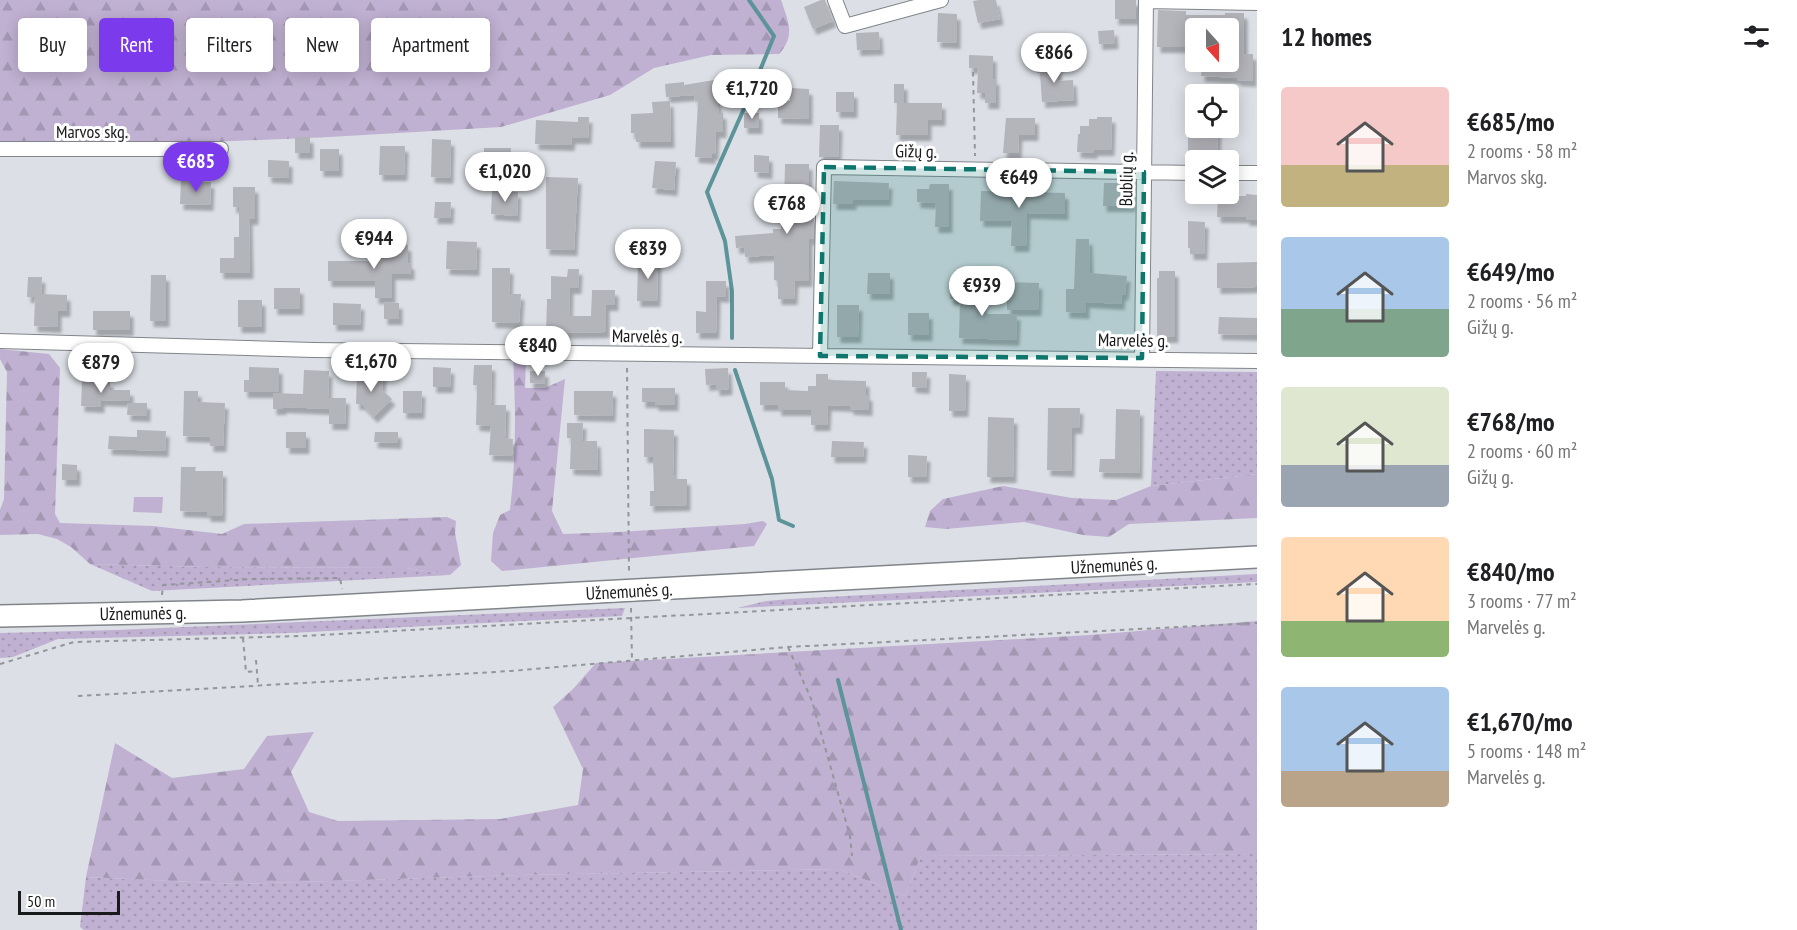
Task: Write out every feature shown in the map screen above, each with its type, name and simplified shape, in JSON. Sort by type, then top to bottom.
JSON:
[{"type":"main road","name":"Užnemunės g.","points":[[0,616],[162,613],[344,605],[1257,557]]},
{"type":"street","points":[[835,0],[845,26],[941,0]]},
{"type":"street","points":[[1146,0],[1257,3]]},
{"type":"street","name":"Bublių g.","points":[[1142,358],[1146,0]]},
{"type":"street","name":"Marvos skg.","points":[[0,149],[221,149]]},
{"type":"street","name":"Gižų g.","points":[[820,356],[824,167],[1185,172]]},
{"type":"street","points":[[1239,173],[1257,173]]},
{"type":"street","name":"Marvelės g.","points":[[0,341],[217,349],[1257,361]]},
{"type":"path","points":[[973,72],[975,170]]},
{"type":"path","points":[[627,353],[627,521]]},
{"type":"path","points":[[162,613],[163,585],[252,579],[340,578],[344,605]]},
{"type":"path","points":[[0,664],[74,642],[243,637],[643,618],[1257,584]]},
{"type":"path","points":[[78,696],[511,671],[788,647],[1257,623]]},
{"type":"path","points":[[243,637],[246,672],[257,671]]},
{"type":"path","points":[[788,647],[812,701],[850,836],[852,856]]},
{"type":"path","points":[[256,660],[258,685]]},
{"type":"highlighted area","points":[[824,167],[1144,172],[1142,358],[820,356]]},
{"type":"green space","points":[[0,0],[781,0],[788,21],[789,34],[779,54],[711,55],[654,68],[610,95],[501,127],[92,147],[0,144]]},
{"type":"green space","points":[[0,349],[49,354],[60,368],[55,514],[60,523],[153,526],[222,534],[244,524],[447,517],[456,521],[455,533],[461,565],[450,575],[407,568],[90,564],[71,547],[57,539],[38,534],[0,535],[0,510],[4,499],[7,372],[0,359]]},
{"type":"green space","points":[[513,359],[526,359],[525,388],[545,388],[565,379],[552,511],[563,534],[745,524],[763,521],[767,524],[754,546],[502,571],[491,561],[493,533],[500,515],[510,510],[515,434]]},
{"type":"green space","points":[[1156,371],[1257,372],[1257,474],[1151,486]]},
{"type":"green space","points":[[1257,474],[1257,518],[1129,524],[1109,537],[1083,535],[1024,522],[946,529],[925,527],[930,511],[943,499],[1003,486],[1072,498],[1116,500],[1151,486]]},
{"type":"green space","points":[[134,497],[163,497],[162,513],[133,512]]},
{"type":"green space","points":[[90,564],[407,568],[450,575],[152,591]]},
{"type":"green space","points":[[1257,574],[1257,582],[737,608],[766,601],[790,599]]},
{"type":"green space","points":[[625,608],[622,616],[290,633],[58,639],[13,657],[0,658],[0,633]]},
{"type":"green space","points":[[1257,621],[1257,854],[921,856],[905,896],[839,869],[519,875],[237,884],[86,877],[115,743],[172,778],[244,769],[267,736],[314,732],[291,772],[309,812],[338,821],[500,819],[578,805],[583,769],[553,707],[596,663],[1090,635]]},
{"type":"green space","points":[[1257,854],[1257,930],[84,930],[80,927],[86,877],[237,884],[519,875],[839,869],[905,896],[921,856]]},
{"type":"building","points":[[825,0],[833,21],[813,29],[804,7]]},
{"type":"building","points":[[996,0],[1000,19],[978,23],[973,1]]},
{"type":"building","points":[[1115,0],[1136,0],[1136,19],[1115,19]]},
{"type":"building","points":[[1158,10],[1186,11],[1186,15],[1244,13],[1244,54],[1253,54],[1253,81],[1201,76],[1201,72],[1239,72],[1239,18],[1185,18],[1185,47],[1157,47]]},
{"type":"building","points":[[938,13],[957,14],[957,43],[937,42]]},
{"type":"building","points":[[1114,30],[1115,43],[1099,44],[1098,31]]},
{"type":"building","points":[[879,32],[880,49],[857,50],[856,33]]},
{"type":"building","points":[[969,55],[993,56],[996,103],[985,103],[985,93],[977,93],[978,68],[969,68]]},
{"type":"building","points":[[1037,62],[1058,62],[1058,81],[1073,80],[1074,100],[1042,102]]},
{"type":"building","points":[[714,80],[719,113],[723,113],[723,132],[716,132],[715,154],[712,154],[712,158],[695,157],[698,101],[695,101],[694,95],[666,97],[665,84],[684,82],[684,85]]},
{"type":"building","points":[[894,84],[904,84],[904,103],[942,103],[942,120],[928,120],[928,135],[896,135],[897,103],[894,103]]},
{"type":"building","points":[[791,88],[809,89],[809,119],[778,118],[778,101],[790,101]]},
{"type":"building","points":[[836,92],[854,92],[854,112],[836,112]]},
{"type":"building","points":[[670,101],[671,142],[636,142],[636,133],[631,133],[631,114],[653,113],[652,102]]},
{"type":"building","points":[[744,113],[759,113],[759,128],[744,128]]},
{"type":"building","points":[[578,117],[589,117],[588,138],[572,138],[571,145],[535,144],[536,120],[578,122]]},
{"type":"building","points":[[1097,117],[1112,117],[1111,150],[1094,150],[1094,153],[1077,152],[1080,126],[1089,126],[1089,119],[1097,119]]},
{"type":"building","points":[[1006,118],[1035,118],[1035,135],[1019,135],[1018,153],[1003,153]]},
{"type":"building","points":[[820,125],[839,125],[838,157],[819,157]]},
{"type":"building","points":[[295,137],[310,137],[310,153],[295,153]]},
{"type":"building","points":[[1188,138],[1218,138],[1217,150],[1188,150]]},
{"type":"building","points":[[432,139],[451,140],[450,178],[431,177]]},
{"type":"building","points":[[380,146],[405,146],[404,175],[379,175]]},
{"type":"building","points":[[484,148],[511,148],[510,165],[484,164]]},
{"type":"building","points":[[320,149],[339,149],[339,171],[320,171]]},
{"type":"building","points":[[754,155],[769,156],[769,173],[754,172]]},
{"type":"building","points":[[268,160],[289,161],[289,178],[268,177]]},
{"type":"building","points":[[655,161],[676,162],[674,190],[652,188]]},
{"type":"building","points":[[785,164],[809,164],[809,194],[803,194],[803,217],[814,217],[813,239],[809,239],[809,281],[795,281],[794,299],[778,299],[778,281],[774,280],[774,255],[745,257],[744,247],[736,248],[735,236],[773,233],[773,229],[781,229]]},
{"type":"building","points":[[546,177],[578,178],[574,250],[546,249]]},
{"type":"building","points":[[181,181],[211,182],[210,205],[180,204]]},
{"type":"building","points":[[834,181],[889,183],[888,200],[853,200],[853,204],[833,204]]},
{"type":"building","points":[[1104,183],[1132,183],[1132,206],[1103,206]]},
{"type":"building","points":[[930,184],[949,184],[949,227],[935,227],[936,203],[917,202],[917,189],[929,189]]},
{"type":"building","points":[[233,187],[255,187],[255,219],[249,219],[250,273],[220,273],[220,258],[234,258],[234,237],[239,237],[239,207],[233,207]]},
{"type":"building","points":[[492,191],[518,192],[517,216],[491,214]]},
{"type":"building","points":[[981,191],[1065,193],[1065,214],[1027,213],[1026,246],[1011,246],[1012,221],[980,221]]},
{"type":"building","points":[[1246,194],[1257,195],[1257,220],[1246,220],[1246,217],[1217,217],[1218,204],[1239,204],[1239,196],[1246,196]]},
{"type":"building","points":[[435,202],[451,202],[450,218],[434,218]]},
{"type":"building","points":[[1188,221],[1205,222],[1204,254],[1190,254]]},
{"type":"building","points":[[1076,239],[1089,239],[1090,273],[1127,276],[1125,295],[1122,294],[1121,304],[1086,302],[1086,313],[1066,312],[1066,289],[1074,289]]},
{"type":"building","points":[[447,241],[477,242],[476,270],[446,269]]},
{"type":"building","points":[[386,245],[408,245],[408,263],[411,264],[411,274],[392,274],[392,298],[375,298],[375,281],[328,281],[328,261],[381,261],[381,254],[386,254]]},
{"type":"building","points":[[638,259],[658,259],[657,301],[637,301]]},
{"type":"building","points":[[1257,262],[1256,287],[1217,288],[1217,263]]},
{"type":"building","points":[[492,268],[510,268],[509,294],[521,294],[519,323],[492,322]]},
{"type":"building","points":[[568,269],[579,269],[578,288],[570,288],[569,316],[591,316],[592,290],[615,290],[615,305],[606,305],[606,332],[546,333],[547,299],[551,299],[551,276],[567,277]]},
{"type":"building","points":[[1159,271],[1175,271],[1175,337],[1157,337]]},
{"type":"building","points":[[868,273],[890,273],[890,294],[867,294]]},
{"type":"building","points":[[151,275],[166,275],[166,321],[150,321]]},
{"type":"building","points":[[28,277],[42,277],[41,294],[67,295],[67,311],[58,311],[58,327],[34,326],[35,297],[27,297]]},
{"type":"building","points":[[706,281],[726,281],[726,297],[717,296],[716,333],[696,333],[696,311],[706,312]]},
{"type":"building","points":[[1007,282],[1039,283],[1038,310],[1007,310]]},
{"type":"building","points":[[950,287],[983,288],[983,314],[1017,314],[1016,340],[959,338],[960,299],[950,299]]},
{"type":"building","points":[[274,288],[300,288],[300,309],[274,309]]},
{"type":"building","points":[[238,300],[262,300],[262,327],[238,327]]},
{"type":"building","points":[[384,302],[399,303],[399,319],[384,319]]},
{"type":"building","points":[[333,303],[361,304],[360,325],[333,325]]},
{"type":"building","points":[[837,305],[859,305],[858,337],[837,337]]},
{"type":"building","points":[[93,311],[130,311],[130,330],[93,330]]},
{"type":"building","points":[[908,313],[929,313],[929,335],[908,335]]},
{"type":"building","points":[[1219,317],[1257,318],[1257,335],[1218,334]]},
{"type":"building","points":[[474,365],[492,365],[491,405],[506,405],[505,438],[513,439],[512,456],[489,455],[491,426],[476,425],[477,385],[473,385]]},
{"type":"building","points":[[249,367],[279,368],[279,392],[244,392],[244,380],[249,380]]},
{"type":"building","points":[[433,367],[451,368],[450,387],[433,387]]},
{"type":"building","points":[[728,368],[729,389],[716,390],[716,384],[706,385],[705,369]]},
{"type":"building","points":[[304,370],[329,371],[328,398],[346,398],[345,424],[329,424],[329,409],[283,407],[283,409],[273,409],[273,393],[303,394]]},
{"type":"building","points":[[530,371],[545,371],[545,384],[530,383]]},
{"type":"building","points":[[912,372],[927,372],[926,388],[912,387]]},
{"type":"building","points":[[357,374],[383,374],[382,390],[392,399],[374,417],[362,404],[356,404]]},
{"type":"building","points":[[816,374],[828,374],[828,380],[866,381],[869,410],[828,405],[827,425],[811,425],[811,410],[778,410],[778,405],[760,405],[760,382],[785,382],[785,390],[808,391],[808,386],[816,386]]},
{"type":"building","points":[[949,374],[966,375],[965,411],[949,411]]},
{"type":"building","points":[[82,381],[110,381],[110,390],[130,390],[130,401],[101,400],[101,407],[81,406]]},
{"type":"building","points":[[642,388],[675,388],[675,405],[655,405],[655,402],[642,402]]},
{"type":"building","points":[[184,391],[198,391],[198,402],[225,403],[223,446],[210,446],[210,437],[183,436]]},
{"type":"building","points":[[403,391],[422,391],[421,413],[403,413]]},
{"type":"building","points":[[574,391],[613,391],[612,416],[574,415]]},
{"type":"building","points":[[128,403],[147,403],[147,416],[127,415]]},
{"type":"building","points":[[1048,408],[1080,408],[1079,428],[1072,428],[1071,471],[1047,470]]},
{"type":"building","points":[[1116,409],[1140,410],[1139,473],[1099,472],[1100,459],[1115,459]]},
{"type":"building","points":[[988,417],[1014,418],[1013,477],[987,477]]},
{"type":"building","points":[[567,423],[583,423],[582,441],[597,441],[598,470],[570,469],[571,438],[567,438]]},
{"type":"building","points":[[644,429],[674,430],[673,475],[676,475],[676,479],[687,479],[687,505],[650,506],[650,491],[654,491],[653,457],[644,457]]},
{"type":"building","points":[[137,430],[166,431],[165,451],[108,449],[109,436],[137,437]]},
{"type":"building","points":[[286,432],[306,432],[306,448],[286,448]]},
{"type":"building","points":[[375,432],[398,432],[398,443],[374,442]]},
{"type":"building","points":[[832,441],[864,442],[863,457],[831,457]]},
{"type":"building","points":[[908,455],[927,456],[926,477],[908,477]]},
{"type":"building","points":[[62,464],[77,465],[77,480],[62,480]]},
{"type":"building","points":[[181,467],[196,467],[195,471],[223,471],[222,516],[207,516],[207,512],[180,511]]},
{"type":"waterway","points":[[732,338],[732,291],[725,241],[707,192],[774,36],[749,0]]},
{"type":"waterway","points":[[735,370],[772,479],[779,520],[793,526]]},
{"type":"waterway","points":[[838,680],[901,930]]}]
